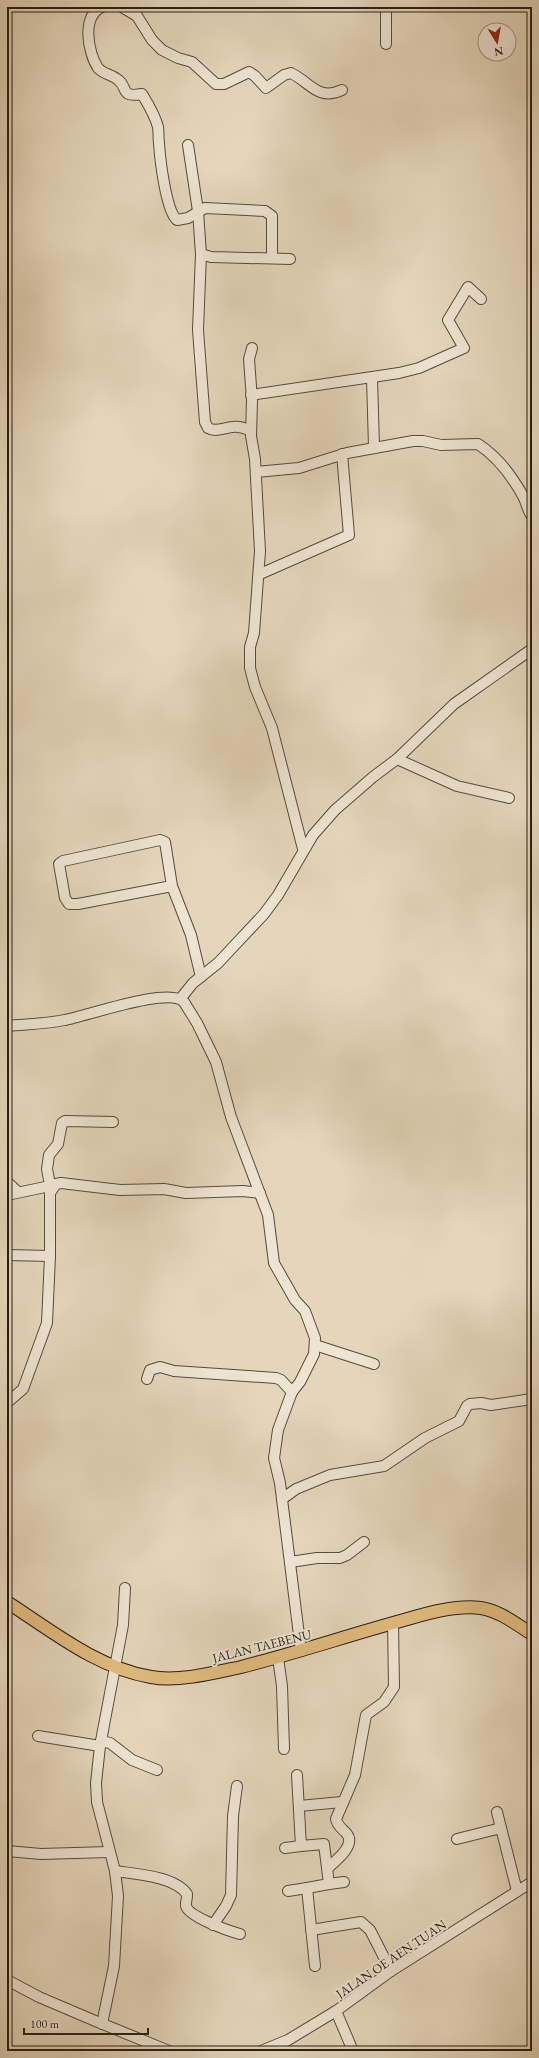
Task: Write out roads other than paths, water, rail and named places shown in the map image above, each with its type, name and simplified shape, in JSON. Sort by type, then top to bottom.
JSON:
[{"type":"main road","name":"JALAN TAEBENU","points":[[7,1602],[90,1655],[116,1668],[152,1678],[224,1671],[278,1658],[393,1623],[440,1611],[481,1608],[506,1618],[532,1634]]},
{"type":"street","points":[[102,7],[93,14],[88,33],[89,43],[97,65],[101,71],[118,79],[125,91],[134,95],[142,94],[152,110],[158,126],[161,157],[170,207],[174,217],[178,220],[182,220],[205,208],[261,210],[270,212],[272,216],[272,258]]},
{"type":"street","points":[[122,7],[138,16],[152,40],[162,50],[178,58],[192,62],[216,84],[224,84],[248,72],[255,76],[266,88],[284,75],[291,73],[323,94],[333,94],[342,90]]},
{"type":"street","points":[[386,7],[386,44]]},
{"type":"street","points":[[188,145],[198,211],[201,254],[198,330],[205,422],[208,428],[215,431],[233,426],[242,426],[251,431]]},
{"type":"street","points":[[201,254],[211,257],[290,259]]},
{"type":"street","points":[[251,395],[372,378],[419,368],[464,348],[448,320],[468,287],[481,299]]},
{"type":"street","points":[[252,348],[249,359],[251,431],[256,472],[260,574],[254,633],[250,647],[250,668],[255,687],[272,728],[303,849]]},
{"type":"street","points":[[372,378],[374,447]]},
{"type":"street","points":[[256,472],[299,468],[342,454],[413,441],[423,440],[441,445],[478,444],[505,468],[524,498],[528,512],[532,516]]},
{"type":"street","points":[[260,574],[350,535],[342,454]]},
{"type":"street","points":[[180,998],[193,984],[218,963],[272,904],[303,849],[335,810],[373,777],[397,759],[454,704],[532,649]]},
{"type":"street","points":[[397,759],[457,786],[509,798]]},
{"type":"street","points":[[172,886],[78,904],[69,904],[65,898],[59,864],[63,861],[163,840],[168,847],[172,886],[191,935],[201,977]]},
{"type":"street","points":[[7,1026],[65,1020],[151,998],[168,996],[180,998],[197,1023],[216,1062],[231,1117],[268,1215],[274,1263],[294,1300],[305,1311],[313,1332],[315,1345],[314,1354],[304,1375],[292,1392],[280,1421],[275,1452],[276,1470],[282,1499],[301,1651]]},
{"type":"street","points":[[9,1401],[22,1389],[44,1333],[48,1313],[51,1188],[47,1169],[49,1155],[58,1144],[62,1123],[65,1121],[113,1122]]},
{"type":"street","points":[[7,1182],[18,1192]]},
{"type":"street","points":[[7,1194],[51,1188],[56,1184],[61,1183],[120,1190],[164,1189],[186,1194],[243,1191],[260,1193]]},
{"type":"street","points":[[7,1255],[50,1256]]},
{"type":"street","points":[[315,1345],[374,1364]]},
{"type":"street","points":[[147,1379],[150,1370],[160,1367],[174,1371],[276,1378],[281,1380],[292,1392]]},
{"type":"street","points":[[282,1499],[296,1489],[330,1475],[384,1466],[425,1438],[459,1421],[467,1406],[470,1404],[481,1403],[491,1405],[532,1399]]},
{"type":"street","points":[[290,1562],[317,1558],[340,1558],[347,1555],[364,1542]]},
{"type":"street","points":[[102,2024],[114,1966],[118,1896],[115,1871],[109,1852],[96,1794],[101,1743],[123,1624],[125,1588]]},
{"type":"street","points":[[328,1868],[346,1850],[349,1839],[347,1834],[336,1822],[342,1802],[355,1775],[366,1714],[384,1702],[394,1687],[393,1623]]},
{"type":"street","points":[[278,1658],[282,1686],[284,1749]]},
{"type":"street","points":[[38,1736],[110,1743],[132,1760],[157,1770]]},
{"type":"street","points":[[297,1775],[301,1846]]},
{"type":"street","points":[[213,1925],[226,1906],[231,1895],[233,1816],[237,1786]]},
{"type":"street","points":[[299,1806],[342,1802]]},
{"type":"street","points":[[497,1812],[517,1891]]},
{"type":"street","points":[[457,1839],[501,1828]]},
{"type":"street","points":[[285,1848],[324,1844],[329,1884]]},
{"type":"street","points":[[7,1852],[41,1854],[109,1852]]},
{"type":"street","points":[[115,1871],[146,1875],[182,1889],[188,1896],[186,1908],[213,1925],[240,1934]]},
{"type":"street","points":[[288,1891],[344,1882]]},
{"type":"street","name":"JALAN OE AEN TUAN","points":[[261,2051],[288,2040],[336,2011],[391,1971],[532,1882]]},
{"type":"street","points":[[307,1888],[315,1966]]},
{"type":"street","points":[[311,1930],[361,1922],[370,1930],[391,1971]]},
{"type":"street","points":[[7,1980],[39,1997],[169,2051]]},
{"type":"street","points":[[336,2011],[353,2051]]}]
